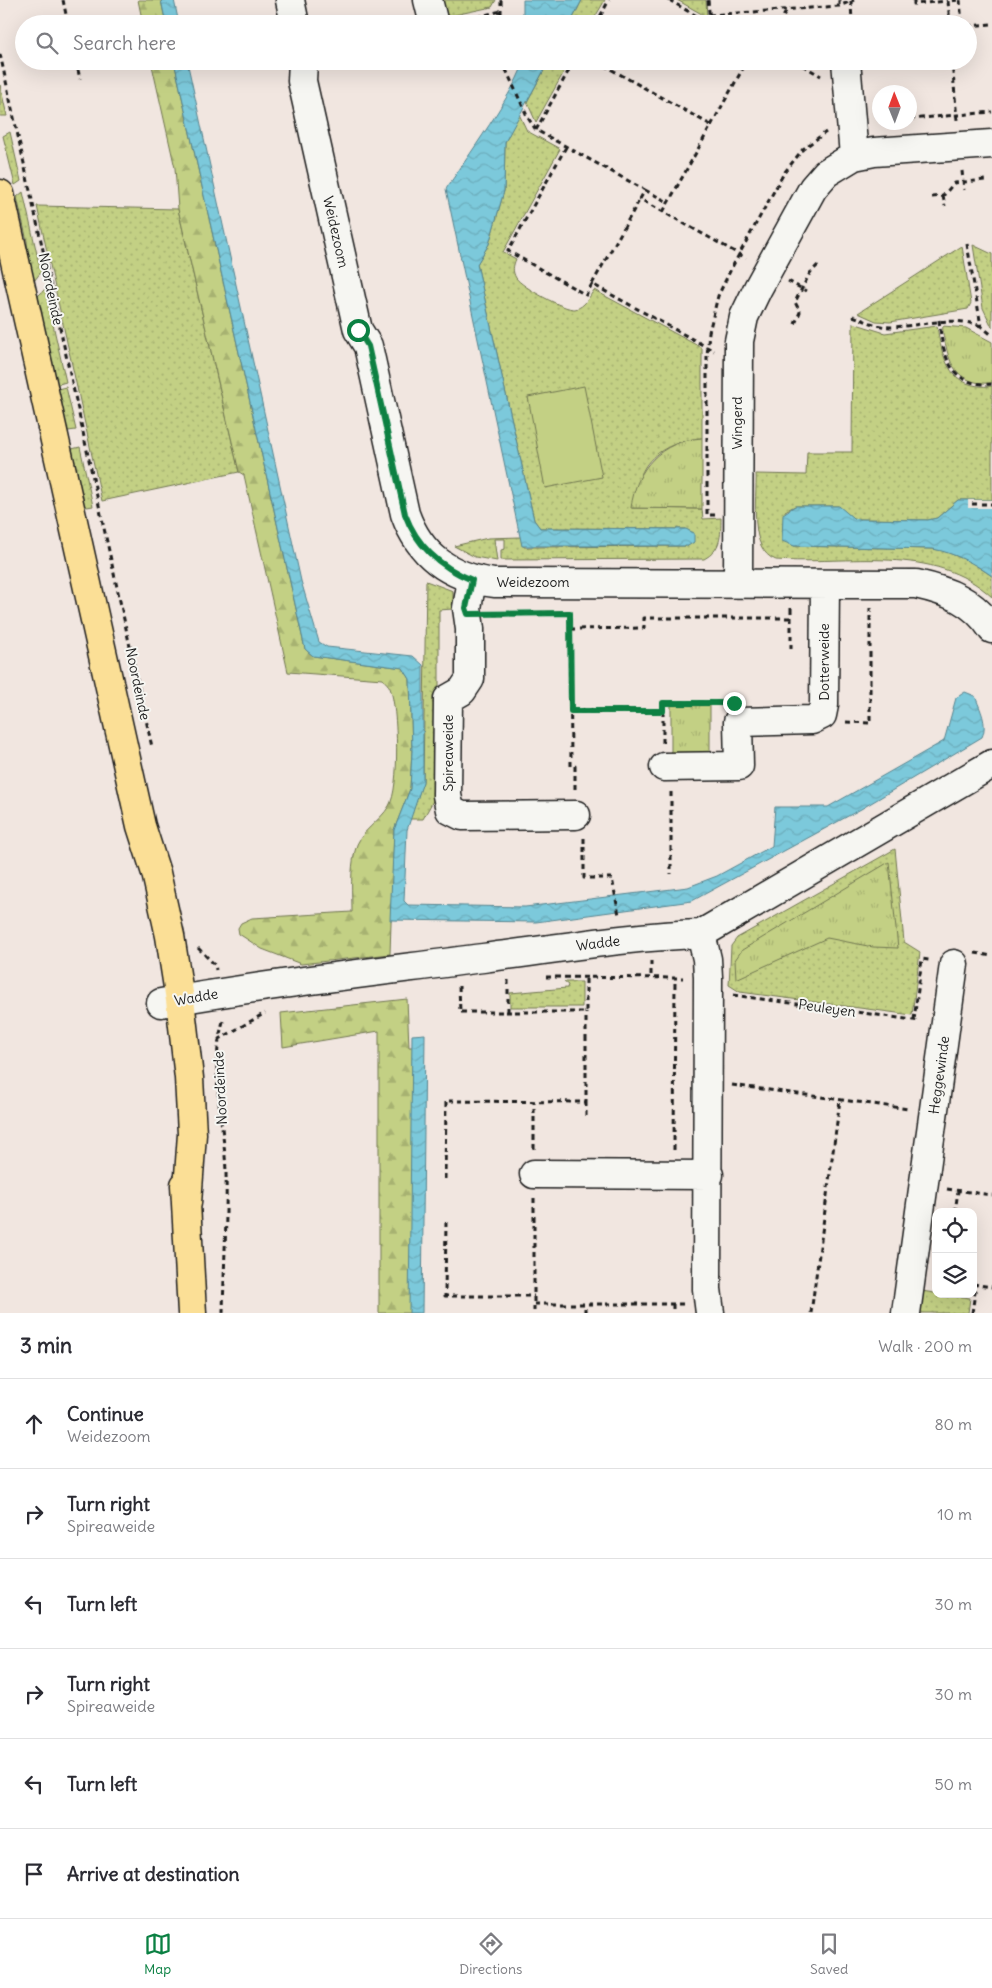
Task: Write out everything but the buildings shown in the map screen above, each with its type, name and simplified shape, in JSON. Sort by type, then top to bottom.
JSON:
[{"type":"main road","name":"Noordeinde","points":[[0,194],[140,826],[144,878],[171,1002],[179,1125],[187,1203],[192,1313]]},
{"type":"street","points":[[290,0],[293,15]]},
{"type":"street","points":[[428,0],[432,15]]},
{"type":"street","name":"Weidezoom","points":[[303,70],[302,81],[306,100],[358,330],[368,346],[405,514],[411,530],[423,547],[441,565],[472,580],[494,583],[738,582],[916,584],[943,589],[965,601],[984,617],[992,629]]},
{"type":"street","points":[[847,70],[854,156]]},
{"type":"street","name":"Wingerd","points":[[738,582],[737,364],[744,317],[813,188],[826,173],[854,156],[874,152],[992,144]]},
{"type":"street","name":"Spireaweide","points":[[472,580],[466,608],[468,614],[470,679],[462,692],[448,699],[447,795],[450,810],[462,816],[578,815]]},
{"type":"street","name":"Dotterweide","points":[[738,722],[812,720],[822,715],[824,705],[825,584]]},
{"type":"street","points":[[664,767],[739,766],[738,722]]},
{"type":"street","name":"Wadde","points":[[171,1002],[220,992],[651,937],[702,934],[992,764]]},
{"type":"street","points":[[702,934],[708,959],[709,1175],[707,1289],[710,1313]]},
{"type":"street","name":"Heggewinde","points":[[906,1313],[954,964]]},
{"type":"street","points":[[534,1174],[709,1175]]},
{"type":"path","points":[[63,0],[66,15]]},
{"type":"path","points":[[501,0],[501,15]]},
{"type":"path","points":[[601,15],[609,0]]},
{"type":"path","points":[[669,0],[695,15]]},
{"type":"path","points":[[708,0],[709,15],[839,6],[852,0],[852,15]]},
{"type":"path","points":[[839,0],[839,6]]},
{"type":"path","points":[[914,0],[914,4],[960,0],[961,15]]},
{"type":"path","points":[[948,1],[949,15]]},
{"type":"path","points":[[784,15],[787,9]]},
{"type":"path","points":[[485,15],[501,11]]},
{"type":"path","points":[[977,25],[992,24]]},
{"type":"path","name":"Noordeinde","points":[[0,54],[152,749]]},
{"type":"path","points":[[78,70],[80,79]]},
{"type":"path","points":[[506,70],[528,118],[536,130],[668,202]]},
{"type":"path","points":[[536,130],[569,70]]},
{"type":"path","points":[[612,70],[711,125]]},
{"type":"path","points":[[663,212],[742,70]]},
{"type":"path","points":[[953,70],[960,147]]},
{"type":"path","points":[[917,118],[992,112]]},
{"type":"path","points":[[566,147],[508,251],[586,295],[645,190]]},
{"type":"path","points":[[932,198],[943,196],[954,183],[985,180]]},
{"type":"path","points":[[943,196],[945,206]]},
{"type":"path","points":[[640,200],[768,271]]},
{"type":"path","points":[[967,244],[981,326]]},
{"type":"path","points":[[795,324],[800,312],[795,302],[810,273],[819,264]]},
{"type":"path","points":[[592,284],[737,364]]},
{"type":"path","points":[[853,316],[876,325],[891,327],[939,320],[964,320],[981,326],[992,335]]},
{"type":"path","points":[[939,320],[943,348],[955,373],[977,384],[992,384]]},
{"type":"path","points":[[972,504],[992,504]]},
{"type":"path","points":[[790,607],[791,652]]},
{"type":"path","points":[[822,715],[831,722],[870,723],[870,607]]},
{"type":"path","points":[[468,614],[570,613],[571,766],[575,766],[584,878],[612,878],[620,923]]},
{"type":"path","points":[[570,629],[644,628],[644,618],[791,618]]},
{"type":"path","points":[[571,711],[663,711],[663,703],[734,703],[738,722]]},
{"type":"path","name":"Noordeinde","points":[[196,947],[215,965],[224,1018],[217,1040],[216,1062],[226,1171],[223,1313]]},
{"type":"path","points":[[501,976],[508,976]]},
{"type":"path","name":"Peuleyen","points":[[541,977],[675,978],[708,984],[737,996],[946,1024]]},
{"type":"path","points":[[586,977],[586,1118]]},
{"type":"path","points":[[674,1175],[675,978]]},
{"type":"path","points":[[508,981],[508,1012]]},
{"type":"path","points":[[459,984],[460,1012],[586,1012]]},
{"type":"path","points":[[217,1040],[267,1012]]},
{"type":"path","points":[[709,1082],[934,1112]]},
{"type":"path","points":[[811,1313],[840,1100]]},
{"type":"path","points":[[445,1179],[446,1101],[586,1102]]},
{"type":"path","points":[[534,1102],[534,1313]]},
{"type":"path","points":[[924,1186],[992,1196]]},
{"type":"path","points":[[956,1208],[958,1191]]},
{"type":"path","points":[[446,1222],[445,1296],[534,1296]]},
{"type":"path","points":[[977,1284],[992,1287]]},
{"type":"path","points":[[972,1313],[973,1298]]},
{"type":"path","points":[[534,1304],[672,1304],[673,1313]]},
{"type":"path","points":[[585,1313],[586,1304]]},
{"type":"green space","points":[[138,0],[161,0],[164,15],[141,15]]},
{"type":"green space","points":[[436,0],[496,0],[492,7],[454,15],[439,15]]},
{"type":"green space","points":[[582,0],[605,0],[596,15],[574,15]]},
{"type":"green space","points":[[677,0],[706,0],[707,15],[703,15]]},
{"type":"green space","points":[[153,70],[176,70],[305,649],[313,656],[403,668],[410,679],[412,751],[410,789],[394,830],[390,954],[301,964],[262,949],[239,934],[238,928],[241,923],[252,918],[352,912],[352,866],[357,844],[365,832],[385,812],[393,797],[397,748],[395,712],[390,688],[383,679],[288,672],[244,475],[239,472],[178,209],[175,168]]},
{"type":"green space","points":[[544,70],[565,70],[536,122],[527,102]]},
{"type":"green space","points":[[0,85],[7,116],[0,116]]},
{"type":"green space","points":[[519,114],[527,131],[560,149],[503,252],[516,259],[513,269],[516,278],[526,287],[544,297],[562,306],[575,309],[586,301],[594,290],[702,348],[702,438],[686,440],[670,446],[650,461],[641,476],[632,508],[702,509],[703,519],[721,518],[720,537],[717,547],[704,559],[501,560],[501,550],[505,549],[505,539],[494,539],[497,561],[475,557],[454,546],[488,538],[521,537],[524,547],[688,546],[685,529],[540,528],[534,520],[477,264],[489,244],[504,191],[505,142]]},
{"type":"green space","points":[[10,132],[21,181],[15,185],[3,136]]},
{"type":"green space","points":[[23,192],[41,272],[31,285],[27,241],[17,197]]},
{"type":"green space","points":[[37,206],[178,209],[239,472],[102,501]]},
{"type":"green space","points":[[973,245],[992,254],[992,327],[983,308]]},
{"type":"green space","points":[[962,246],[971,303],[968,309],[890,322],[876,321],[858,313]]},
{"type":"green space","points":[[45,289],[66,382],[52,386],[38,296]]},
{"type":"green space","points":[[853,323],[885,333],[937,326],[946,361],[958,378],[978,386],[992,386],[992,500],[958,500],[937,518],[928,520],[857,519],[838,506],[795,506],[785,511],[794,546],[933,549],[944,551],[971,562],[992,576],[992,597],[969,580],[944,569],[917,563],[889,560],[776,560],[767,554],[761,546],[755,510],[756,474],[806,475],[807,452],[852,452]]},
{"type":"green space","points":[[943,326],[966,328],[992,342],[992,383],[974,382],[960,375],[951,363],[948,355],[943,336]]},
{"type":"green space","points":[[584,386],[602,477],[545,488],[528,397]]},
{"type":"green space","points":[[66,387],[76,430],[68,431],[61,425],[53,390]]},
{"type":"green space","points":[[702,438],[702,509],[631,508],[638,481],[653,459],[674,445],[687,440]]},
{"type":"green space","points":[[80,447],[93,506],[87,507],[77,500],[67,456],[72,449]]},
{"type":"green space","points":[[426,581],[453,591],[453,609],[439,610],[439,764],[433,765],[433,773],[439,773],[439,790],[423,819],[410,819],[423,781]]},
{"type":"green space","points":[[671,705],[710,705],[710,760],[671,760]]},
{"type":"green space","points":[[895,849],[904,942],[920,952],[912,1015],[740,992],[729,985],[731,946],[737,938]]},
{"type":"green space","points":[[889,862],[898,948],[873,947],[827,938],[736,979],[735,960],[742,950]]},
{"type":"green space","points":[[564,982],[582,982],[582,1007],[510,1007],[510,993],[567,988],[568,985]]},
{"type":"green space","points":[[407,999],[409,1047],[414,1047],[417,1313],[379,1313],[379,1031],[283,1047],[281,1013]]},
{"type":"green space","points":[[921,1291],[932,1293],[932,1298],[970,1298],[968,1313],[918,1313]]},
{"type":"water","points":[[161,0],[174,0],[177,15],[164,15]]},
{"type":"water","points":[[523,0],[582,0],[574,15],[523,15]]},
{"type":"water","points":[[176,70],[189,70],[301,581],[319,642],[327,647],[413,656],[423,665],[423,782],[407,830],[404,901],[408,905],[525,907],[688,887],[717,876],[772,846],[775,807],[828,807],[944,741],[956,698],[965,692],[975,696],[983,716],[984,732],[982,737],[861,809],[692,901],[536,922],[390,920],[394,830],[410,789],[412,751],[410,679],[403,668],[313,656],[305,649]]},
{"type":"water","points":[[544,70],[505,142],[504,191],[489,244],[477,264],[534,520],[540,528],[686,529],[694,533],[694,542],[688,546],[522,546],[446,189],[477,144],[513,86],[520,71]]},
{"type":"water","points":[[958,500],[992,500],[992,576],[964,559],[933,549],[794,546],[782,541],[783,514],[795,506],[839,506],[853,518],[857,519],[928,520],[937,518]]},
{"type":"water","points":[[425,1034],[422,1313],[409,1313],[412,1035]]},
{"type":"pier","points":[[968,500],[992,500],[992,508],[968,508]]},
{"type":"route","points":[[358,330],[368,346],[405,514],[411,530],[423,547],[441,565],[472,580],[466,608],[468,614],[570,613],[571,711],[663,711],[663,703],[734,703]]}]
